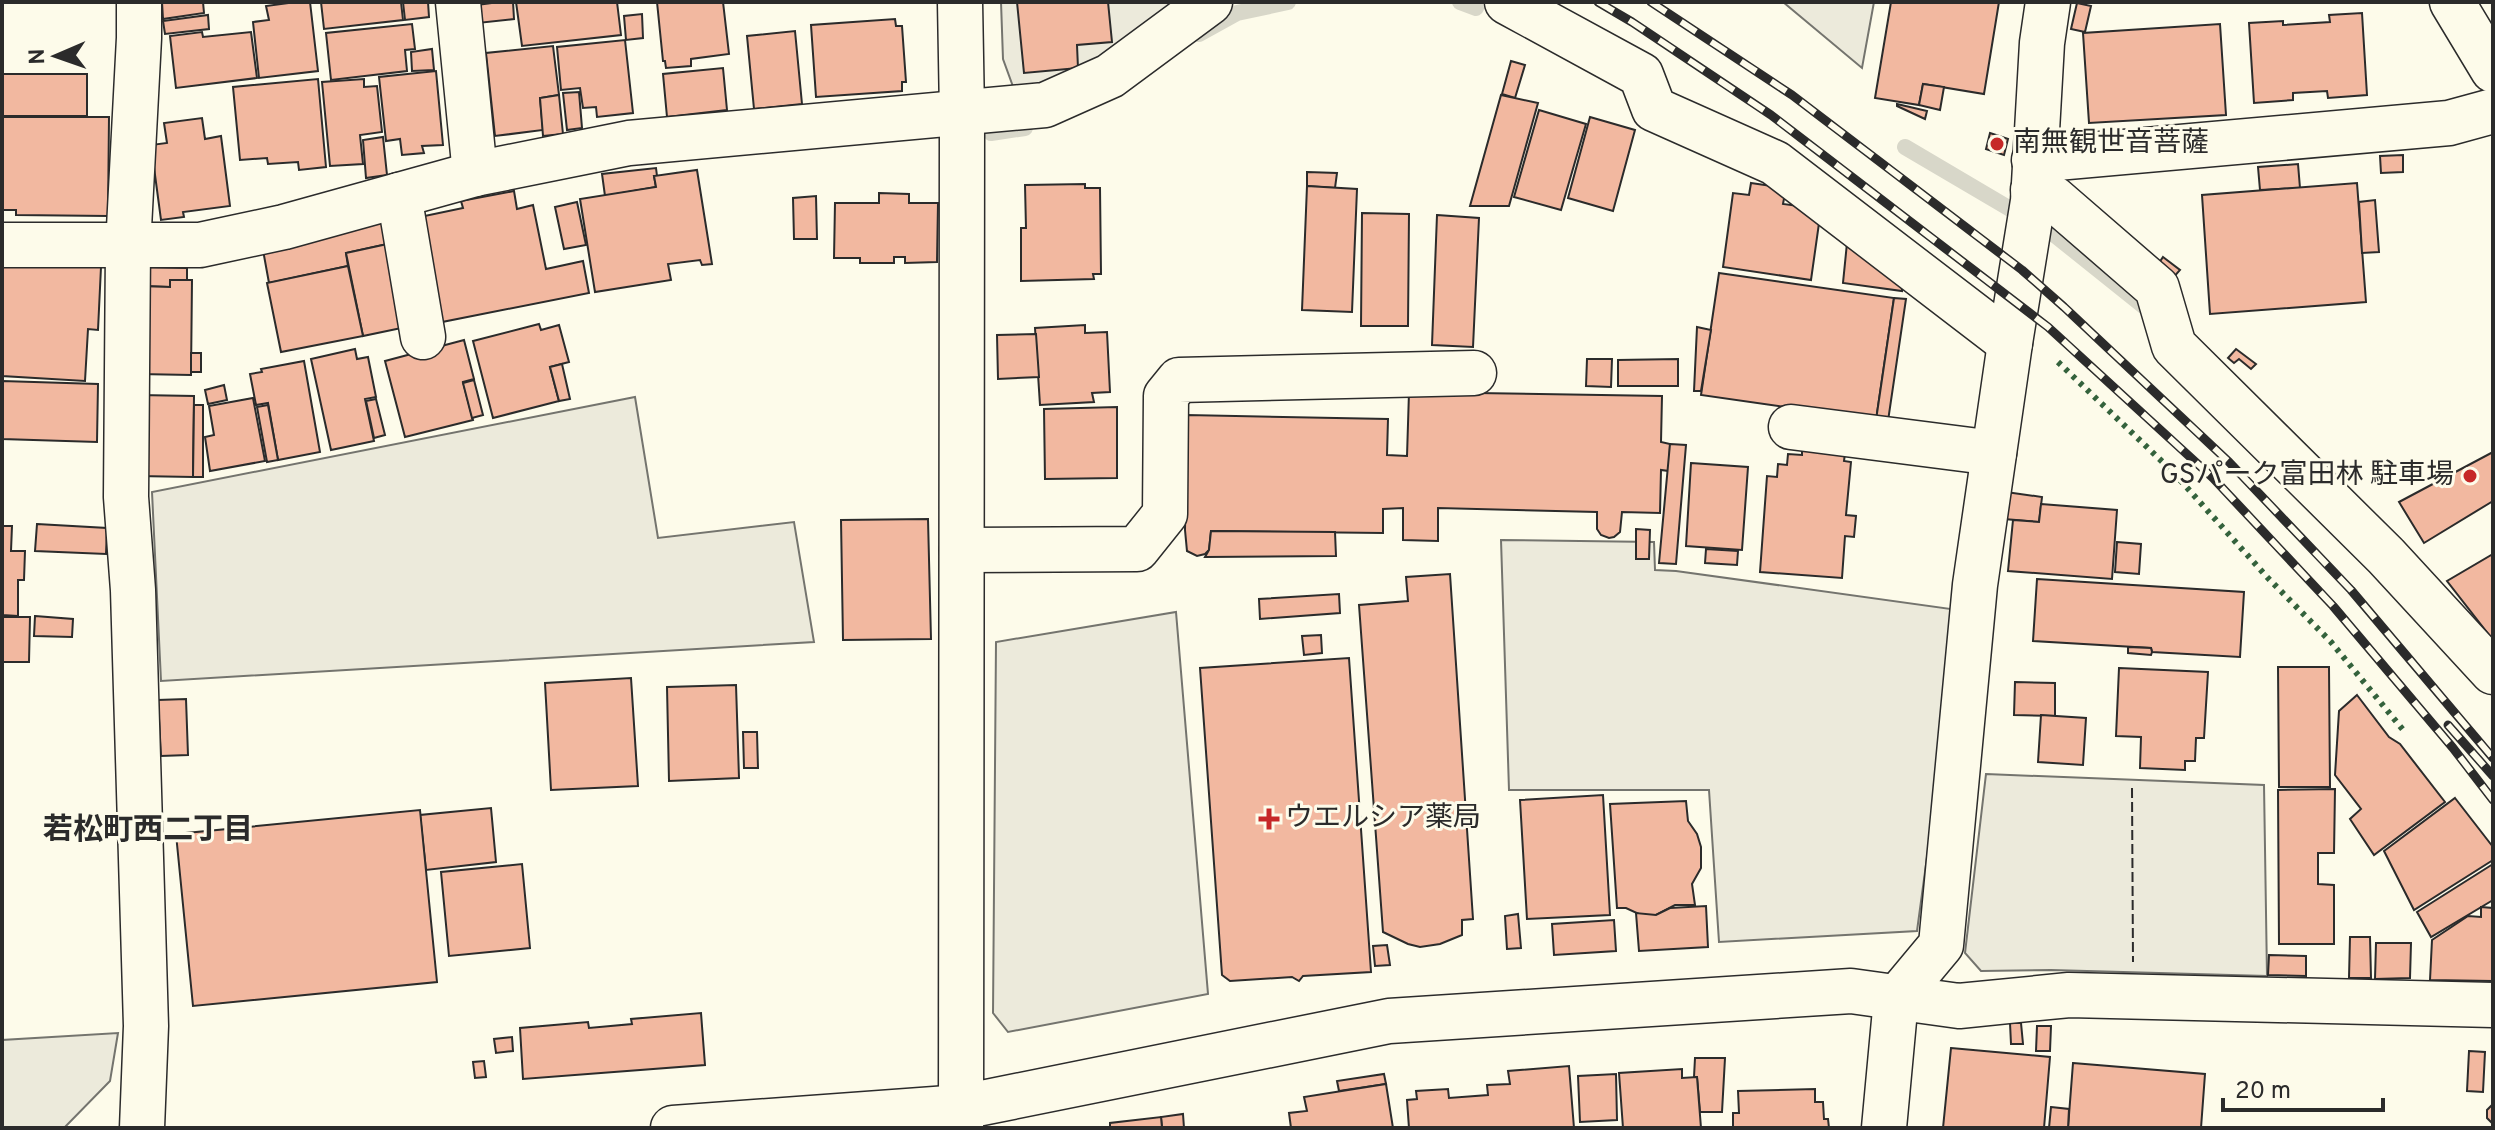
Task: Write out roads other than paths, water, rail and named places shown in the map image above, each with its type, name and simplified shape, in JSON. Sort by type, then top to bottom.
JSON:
[{"type":"main road","points":[[139,2],[128,247],[126,497],[133,590],[146,1026],[142,1128]]},
{"type":"main road","points":[[458,2],[475,174]]},
{"type":"main road","points":[[960,2],[962,1117]]},
{"type":"main road","points":[[2,245],[200,245],[284,227],[475,174],[629,143],[1045,105],[1110,76],[1210,2]]},
{"type":"main road","points":[[1507,2],[1641,75],[1654,109],[1775,163],[2010,343]]},
{"type":"main road","points":[[1884,1128],[1896,999],[1941,945],[1975,585],[2032,194],[2042,43],[2048,2]]},
{"type":"main road","points":[[2452,2],[2493,70]]},
{"type":"main road","points":[[2032,194],[2449,123],[2493,111]]},
{"type":"main road","points":[[2032,194],[2053,198],[2157,288],[2174,346],[2386,556],[2493,672]]},
{"type":"main road","points":[[399,195],[423,337]]},
{"type":"main road","points":[[962,550],[1137,549],[1165,514],[1166,396],[1179,380],[1474,373]]},
{"type":"main road","points":[[1791,427],[1994,453]]},
{"type":"main road","points":[[673,1128],[962,1117],[1389,1021],[1851,991],[1959,1006],[2069,995],[2493,1005]]},
{"type":"waterway","points":[[1199,34],[1237,13],[1288,2]]},
{"type":"waterway","points":[[1460,2],[1476,8]]},
{"type":"waterway","points":[[991,133],[1025,128]]},
{"type":"waterway","points":[[1905,147],[2056,236],[2146,308]]},
{"type":"railway","points":[[1598,2],[1771,115],[2048,327],[2213,478],[2333,606],[2493,800]]},
{"type":"railway","points":[[1651,2],[1792,95],[2022,270],[2064,307],[2229,462],[2351,590],[2493,758]]},
{"type":"railway","points":[[2448,725],[2493,776]]},
{"type":"place","name":"南無観世音菩薩","points":[[1997,144]]},
{"type":"place","name":"GSパーク富田林 駐車場","points":[[2470,476]]},
{"type":"place","name":"ウエルシア薬局","points":[[1269,819]]},
{"type":"district","name":"若松町西二丁目","points":[[148,831]]}]
